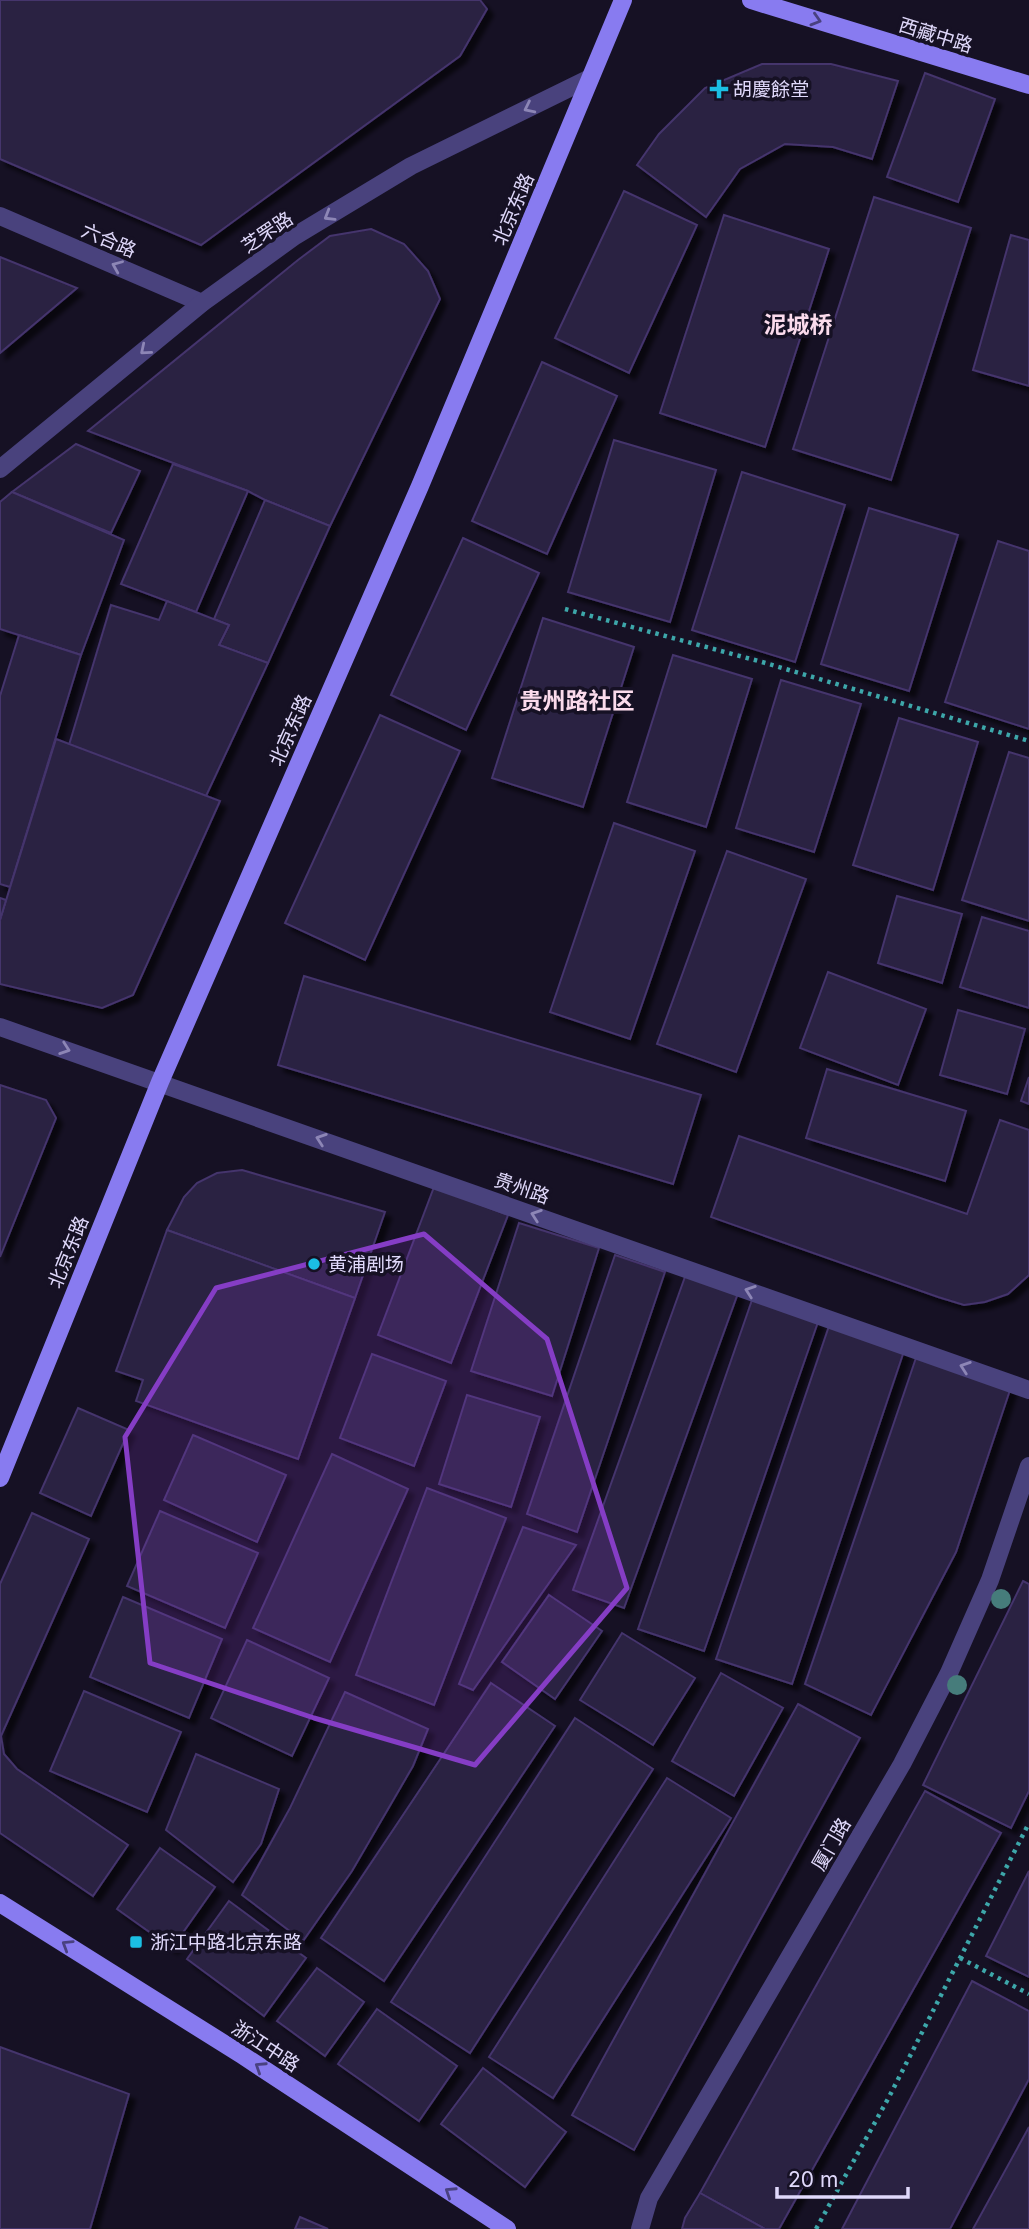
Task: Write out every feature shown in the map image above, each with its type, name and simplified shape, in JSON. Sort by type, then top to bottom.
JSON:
[{"type":"main road","name":"北京东路","points":[[0,1478],[6,1447],[160,1082],[420,486],[623,0]]},
{"type":"main road","name":"西藏中路","points":[[751,0],[1029,85]]},
{"type":"main road","name":"浙江中路","points":[[0,1903],[242,2055],[507,2229]]},
{"type":"street","name":"芝罘路","points":[[0,470],[202,303],[295,236],[411,166],[590,78]]},
{"type":"street","name":"六合路","points":[[0,216],[202,303]]},
{"type":"street","name":"贵州路","points":[[0,1027],[1029,1390]]},
{"type":"street","name":"厦门路","points":[[640,2229],[649,2198],[902,1764],[949,1673],[990,1580],[1029,1466]]},
{"type":"path","points":[[565,609],[762,662],[1029,741]]},
{"type":"path","points":[[816,2229],[889,2097],[1029,1823]]},
{"type":"path","points":[[960,1958],[1029,1994]]},
{"type":"highlighted area","points":[[424,1234],[547,1339],[627,1588],[475,1765],[314,1718],[150,1663],[125,1437],[216,1288]]},
{"type":"building","points":[[0,0],[480,0],[487,9],[460,56],[201,245],[0,159]]},
{"type":"building","points":[[762,64],[831,64],[898,81],[872,159],[833,147],[785,144],[740,169],[706,217],[637,165],[659,134],[705,88]]},
{"type":"building","points":[[925,73],[995,99],[958,202],[887,177]]},
{"type":"building","points":[[624,191],[697,225],[629,373],[555,338]]},
{"type":"building","points":[[874,197],[971,228],[891,480],[793,449]]},
{"type":"building","points":[[724,215],[829,249],[765,447],[660,413]]},
{"type":"building","points":[[371,229],[404,244],[428,271],[440,299],[330,526],[248,491],[88,431],[330,236]]},
{"type":"building","points":[[1011,235],[1029,240],[1029,386],[973,370]]},
{"type":"building","points":[[0,257],[77,288],[0,353]]},
{"type":"building","points":[[542,362],[617,396],[547,554],[472,521]]},
{"type":"building","points":[[614,440],[716,470],[670,622],[568,592]]},
{"type":"building","points":[[76,444],[140,471],[111,533],[12,492]]},
{"type":"building","points":[[173,464],[248,491],[196,612],[121,584]]},
{"type":"building","points":[[742,472],[845,505],[795,662],[692,630]]},
{"type":"building","points":[[12,492],[124,540],[81,655],[0,629],[0,502]]},
{"type":"building","points":[[265,500],[330,526],[268,663],[219,645],[229,625],[214,619]]},
{"type":"building","points":[[869,508],[958,535],[909,691],[821,664]]},
{"type":"building","points":[[463,538],[539,573],[466,730],[391,695]]},
{"type":"building","points":[[998,541],[1029,551],[1029,729],[945,702]]},
{"type":"building","points":[[167,601],[229,625],[219,645],[268,663],[206,796],[69,745],[111,605],[159,620]]},
{"type":"building","points":[[543,618],[634,647],[583,807],[492,778]]},
{"type":"building","points":[[19,635],[81,655],[10,887],[0,884],[0,696]]},
{"type":"building","points":[[673,655],[752,679],[706,827],[627,802]]},
{"type":"building","points":[[781,680],[861,704],[814,852],[736,828]]},
{"type":"building","points":[[380,715],[460,751],[365,960],[285,923]]},
{"type":"building","points":[[899,718],[978,742],[933,890],[853,865]]},
{"type":"building","points":[[56,739],[220,801],[133,995],[102,1008],[0,984],[0,920]]},
{"type":"building","points":[[1009,752],[1029,758],[1029,921],[962,900]]},
{"type":"building","points":[[614,823],[695,851],[630,1039],[550,1012]]},
{"type":"building","points":[[727,851],[806,879],[736,1072],[657,1044]]},
{"type":"building","points":[[897,896],[962,914],[942,983],[878,963]]},
{"type":"building","points":[[0,898],[6,900],[0,920]]},
{"type":"building","points":[[982,917],[1029,931],[1029,1008],[960,987]]},
{"type":"building","points":[[828,972],[926,1009],[898,1085],[800,1048]]},
{"type":"building","points":[[304,976],[701,1095],[673,1184],[278,1065]]},
{"type":"building","points":[[958,1010],[1025,1029],[1007,1094],[940,1075]]},
{"type":"building","points":[[827,1069],[966,1111],[945,1181],[806,1138]]},
{"type":"building","points":[[1029,1077],[1029,1104],[1021,1101]]},
{"type":"building","points":[[0,1085],[46,1100],[56,1118],[0,1257]]},
{"type":"building","points":[[1000,1120],[1029,1130],[1029,1275],[1008,1294],[985,1302],[964,1305],[938,1297],[711,1217],[739,1136],[967,1214]]},
{"type":"building","name":"黄浦剧场","points":[[242,1170],[385,1212],[355,1298],[167,1230],[184,1197],[197,1183],[217,1173]]},
{"type":"building","points":[[434,1187],[508,1215],[451,1363],[378,1335]]},
{"type":"building","points":[[519,1223],[599,1248],[552,1396],[471,1371]]},
{"type":"building","points":[[167,1230],[355,1298],[298,1459],[136,1401],[143,1380],[116,1371]]},
{"type":"building","points":[[615,1255],[665,1272],[577,1532],[527,1514]]},
{"type":"building","points":[[686,1274],[738,1293],[624,1608],[573,1590]]},
{"type":"building","points":[[752,1300],[818,1322],[704,1651],[638,1629]]},
{"type":"building","points":[[829,1326],[904,1351],[792,1684],[716,1659]]},
{"type":"building","points":[[372,1354],[446,1381],[414,1466],[340,1438]]},
{"type":"building","points":[[917,1355],[1011,1387],[956,1552],[871,1715],[805,1684]]},
{"type":"building","points":[[467,1395],[540,1417],[511,1507],[439,1484]]},
{"type":"building","points":[[78,1408],[129,1430],[91,1516],[40,1493]]},
{"type":"building","points":[[193,1435],[286,1475],[257,1542],[164,1500]]},
{"type":"building","points":[[332,1454],[408,1489],[330,1662],[253,1628]]},
{"type":"building","points":[[427,1488],[506,1518],[434,1705],[356,1675]]},
{"type":"building","points":[[160,1511],[258,1553],[225,1628],[127,1586]]},
{"type":"building","points":[[32,1513],[89,1539],[1,1736],[4,1754],[17,1769],[128,1845],[93,1896],[0,1833],[0,1584]]},
{"type":"building","points":[[523,1527],[576,1545],[473,1690],[459,1684]]},
{"type":"building","points":[[1023,1581],[1029,1584],[1029,1791],[1011,1828],[923,1785]]},
{"type":"building","points":[[549,1595],[602,1631],[555,1699],[502,1662]]},
{"type":"building","points":[[123,1597],[222,1639],[189,1718],[90,1677]]},
{"type":"building","points":[[622,1633],[695,1678],[653,1745],[580,1700]]},
{"type":"building","points":[[247,1640],[329,1678],[292,1756],[211,1718]]},
{"type":"building","points":[[721,1673],[783,1708],[734,1796],[672,1761]]},
{"type":"building","points":[[491,1683],[555,1726],[384,1981],[321,1938]]},
{"type":"building","points":[[84,1691],[181,1732],[147,1812],[50,1771]]},
{"type":"building","points":[[345,1692],[428,1729],[413,1766],[352,1871],[303,1941],[242,1895],[290,1808]]},
{"type":"building","points":[[798,1704],[860,1738],[634,2150],[572,2115]]},
{"type":"building","points":[[575,1718],[653,1769],[470,2053],[391,2002]]},
{"type":"building","points":[[196,1754],[279,1789],[261,1844],[233,1882],[166,1830]]},
{"type":"building","points":[[667,1778],[731,1818],[553,2098],[489,2057]]},
{"type":"building","points":[[925,1791],[1001,1833],[779,2229],[765,2229],[700,2193]]},
{"type":"building","points":[[160,1848],[215,1887],[172,1948],[117,1909]]},
{"type":"building","points":[[1029,1871],[1029,1977],[986,1956]]},
{"type":"building","points":[[229,1901],[306,1958],[264,2016],[187,1959]]},
{"type":"building","points":[[317,1968],[364,2002],[325,2056],[277,2021]]},
{"type":"building","points":[[972,1981],[1029,2011],[1029,2079],[950,2229],[842,2229]]},
{"type":"building","points":[[377,2009],[457,2066],[419,2121],[338,2064]]},
{"type":"building","points":[[0,2047],[129,2094],[90,2229],[0,2229]]},
{"type":"building","points":[[483,2068],[566,2132],[525,2187],[441,2124]]},
{"type":"building","points":[[1029,2127],[1029,2229],[973,2229]]},
{"type":"building","points":[[700,2193],[765,2229],[682,2229],[685,2218]]},
{"type":"building","points":[[300,2217],[328,2229],[295,2229]]},
{"type":"place","name":"胡慶餘堂","points":[[719,89]]},
{"type":"place","name":"黄浦剧场","points":[[314,1264]]},
{"type":"place","name":"浙江中路北京东路","points":[[136,1942]]},
{"type":"district","name":"泥城桥","points":[[798,325]]},
{"type":"district","name":"贵州路社区","points":[[577,701]]}]
